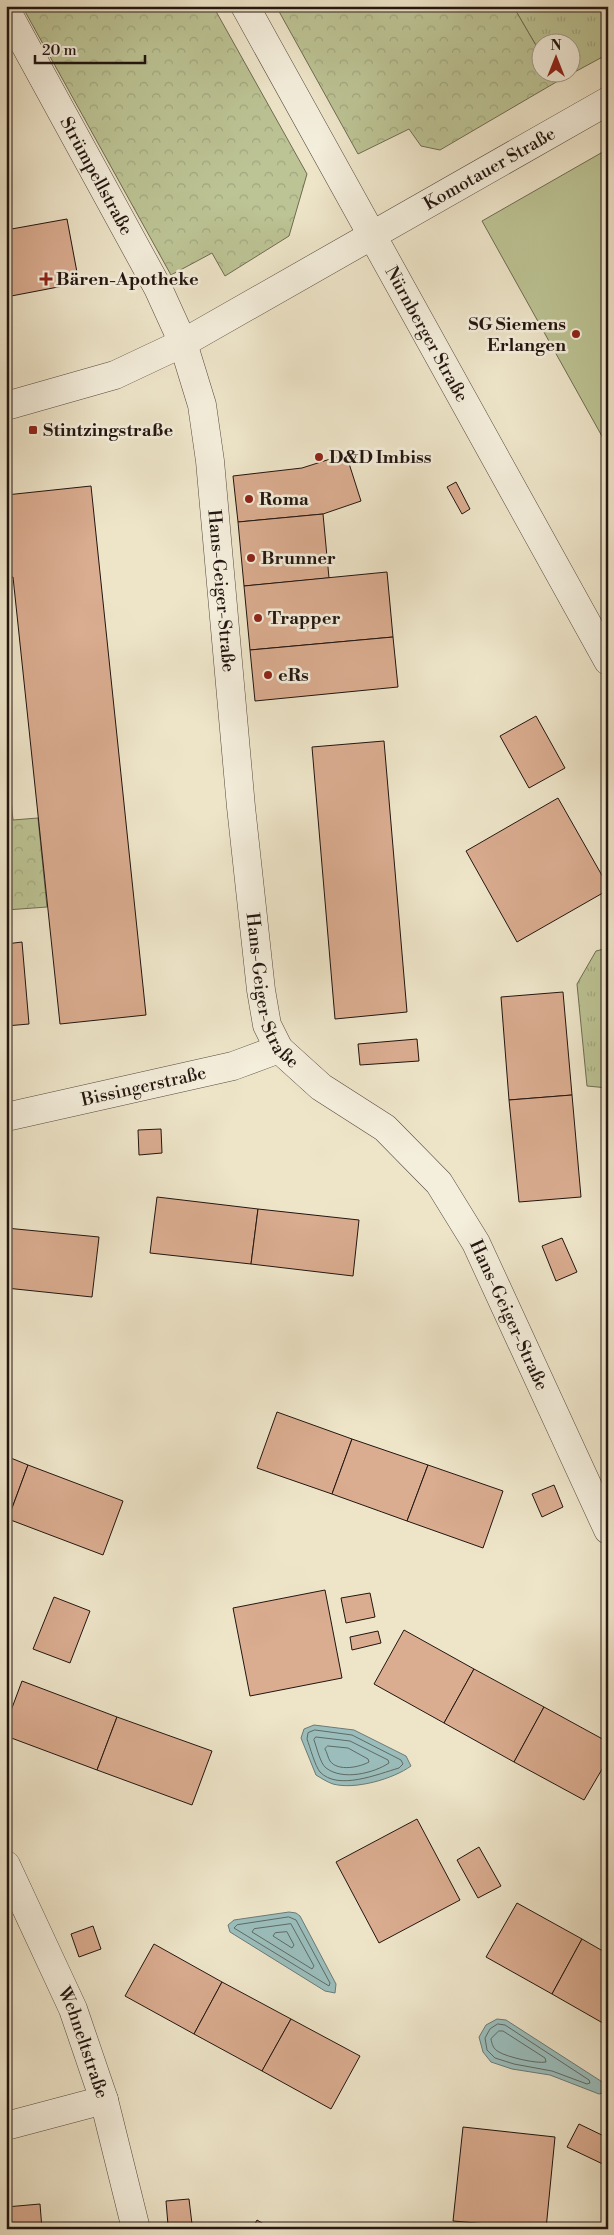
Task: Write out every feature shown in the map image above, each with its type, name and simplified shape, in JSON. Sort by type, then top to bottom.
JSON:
[{"type":"street","name":"Nürnberger Straße","points":[[245,6],[608,662]]},
{"type":"street","name":"Strümpellstraße","points":[[6,10],[158,288],[182,343]]},
{"type":"street","name":"Komotauer Straße","points":[[372,236],[608,101]]},
{"type":"street","points":[[6,406],[115,375],[182,343],[372,236]]},
{"type":"street","name":"Hans-Geiger-Straße","points":[[182,343],[202,405],[206,430],[261,990],[267,1025],[279,1049],[321,1087],[385,1128],[439,1183],[476,1243],[608,1530]]},
{"type":"street","name":"Bissingerstraße","points":[[6,1117],[234,1066],[279,1049]]},
{"type":"street","name":"Wehneltstraße","points":[[6,1865],[73,2009],[104,2100],[136,2229]]},
{"type":"street","points":[[6,2126],[104,2100]]},
{"type":"green space","points":[[22,6],[213,6],[307,174],[289,236],[225,276],[212,253],[171,275]]},
{"type":"green space","points":[[276,6],[513,6],[532,39],[532,82],[556,82],[440,150],[421,146],[409,129],[358,154]]},
{"type":"green space","points":[[513,6],[608,6],[608,54],[582,68],[582,32],[532,32],[532,39]]},
{"type":"green space","name":"SG Siemens Erlangen","points":[[608,149],[608,447],[482,221]]},
{"type":"green space","points":[[6,750],[13,820],[38,818],[47,907],[6,910]]},
{"type":"green space","points":[[608,948],[608,1088],[587,1086],[577,984],[596,951]]},
{"type":"water","points":[[314,1725],[354,1730],[406,1756],[411,1766],[394,1775],[374,1782],[352,1786],[331,1783],[316,1775],[301,1738],[304,1729]]},
{"type":"water","points":[[289,1912],[300,1916],[336,1984],[335,1993],[325,1991],[230,1932],[228,1925],[234,1920]]},
{"type":"water","points":[[497,2019],[506,2020],[607,2085],[606,2092],[599,2094],[550,2075],[512,2069],[491,2062],[483,2052],[479,2037],[486,2025]]},
{"type":"building","points":[[67,219],[79,283],[6,297],[6,230]]},
{"type":"building","points":[[346,454],[361,501],[323,514],[238,522],[233,476],[302,468]]},
{"type":"building","points":[[456,482],[470,509],[462,514],[447,487]]},
{"type":"building","points":[[91,486],[146,1015],[60,1024],[13,577],[6,577],[6,495]]},
{"type":"building","points":[[323,514],[329,578],[244,586],[238,522]]},
{"type":"building","points":[[387,572],[393,637],[250,650],[244,586]]},
{"type":"building","points":[[393,637],[398,687],[255,701],[250,650]]},
{"type":"building","points":[[536,716],[565,768],[529,788],[500,736]]},
{"type":"building","points":[[384,741],[407,1012],[335,1019],[312,747]]},
{"type":"building","points":[[558,798],[608,886],[608,890],[517,942],[466,851]]},
{"type":"building","points":[[22,942],[29,1024],[6,1026],[6,944]]},
{"type":"building","points":[[563,992],[572,1095],[509,1100],[501,997]]},
{"type":"building","points":[[417,1039],[419,1061],[360,1065],[358,1044]]},
{"type":"building","points":[[572,1095],[581,1197],[519,1202],[509,1100]]},
{"type":"building","points":[[161,1129],[162,1153],[139,1155],[138,1130]]},
{"type":"building","points":[[157,1197],[258,1209],[251,1264],[150,1253]]},
{"type":"building","points":[[258,1209],[359,1220],[353,1276],[251,1264]]},
{"type":"building","points":[[6,1228],[99,1237],[92,1297],[6,1288]]},
{"type":"building","points":[[562,1238],[577,1272],[556,1281],[542,1246]]},
{"type":"building","points":[[277,1412],[352,1439],[332,1494],[257,1468]]},
{"type":"building","points":[[352,1439],[428,1465],[407,1521],[332,1494]]},
{"type":"building","points":[[6,1456],[28,1465],[8,1519],[6,1518]]},
{"type":"building","points":[[28,1465],[123,1501],[103,1555],[8,1519]]},
{"type":"building","points":[[428,1465],[503,1491],[483,1548],[407,1521]]},
{"type":"building","points":[[554,1485],[563,1507],[542,1517],[532,1494]]},
{"type":"building","points":[[325,1590],[342,1678],[250,1696],[233,1608]]},
{"type":"building","points":[[370,1593],[375,1617],[346,1623],[341,1598]]},
{"type":"building","points":[[54,1597],[90,1611],[70,1663],[33,1649]]},
{"type":"building","points":[[404,1630],[474,1669],[444,1723],[374,1684]]},
{"type":"building","points":[[378,1631],[381,1643],[352,1650],[350,1637]]},
{"type":"building","points":[[474,1669],[544,1707],[514,1762],[444,1723]]},
{"type":"building","points":[[22,1681],[117,1717],[97,1770],[6,1736],[6,1724]]},
{"type":"building","points":[[544,1707],[608,1742],[608,1759],[584,1800],[514,1762]]},
{"type":"building","points":[[117,1717],[212,1751],[192,1805],[97,1770]]},
{"type":"building","points":[[417,1819],[460,1900],[379,1943],[336,1862]]},
{"type":"building","points":[[479,1847],[501,1886],[478,1898],[457,1860]]},
{"type":"building","points":[[517,1903],[582,1939],[552,1994],[486,1957]]},
{"type":"building","points":[[93,1926],[101,1949],[79,1957],[71,1934]]},
{"type":"building","points":[[582,1939],[608,1954],[608,2026],[552,1994]]},
{"type":"building","points":[[154,1944],[222,1982],[194,2034],[125,1996]]},
{"type":"building","points":[[222,1982],[291,2019],[262,2071],[194,2034]]},
{"type":"building","points":[[291,2019],[360,2056],[331,2109],[262,2071]]},
{"type":"building","points":[[579,2124],[608,2138],[607,2166],[567,2147]]},
{"type":"building","points":[[463,2127],[555,2137],[546,2229],[453,2221]]},
{"type":"building","points":[[189,2199],[192,2224],[168,2225],[166,2201]]},
{"type":"building","points":[[40,2204],[42,2229],[6,2229],[6,2207]]},
{"type":"building","points":[[257,2220],[272,2229],[252,2229]]},
{"type":"place","name":"Bären-Apotheke","points":[[46,279]]},
{"type":"place","name":"SG Siemens Erlangen","points":[[576,334]]},
{"type":"place","name":"Stintzingstraße","points":[[33,430]]},
{"type":"place","name":"D&D Imbiss","points":[[319,457]]},
{"type":"place","name":"Roma","points":[[249,499]]},
{"type":"place","name":"Brunner","points":[[251,558]]},
{"type":"place","name":"Trapper","points":[[258,618]]},
{"type":"place","name":"eRs","points":[[268,675]]}]
